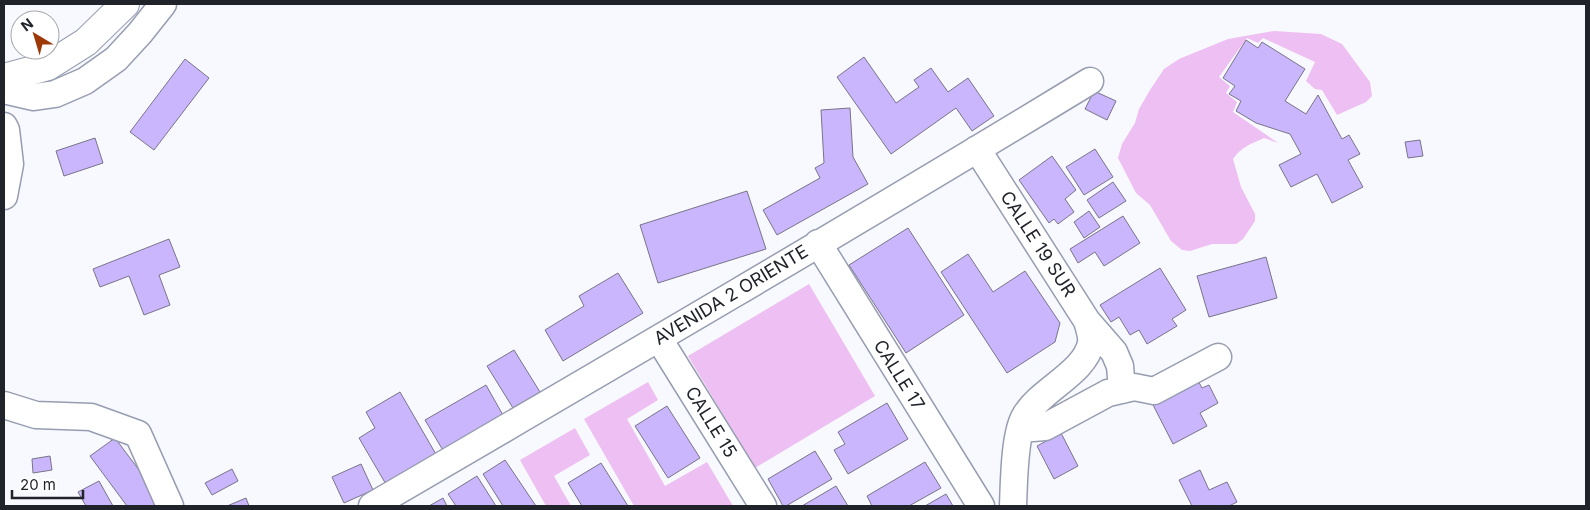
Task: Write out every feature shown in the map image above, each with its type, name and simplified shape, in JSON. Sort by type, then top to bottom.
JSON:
[{"type":"main road","points":[[4,78],[48,66],[86,42],[125,4]]},
{"type":"street","points":[[4,88],[8,91],[34,97],[55,94],[85,81],[116,59],[163,4]]},
{"type":"street","name":"AVENIDA 2 ORIENTE","points":[[372,506],[659,339],[1090,81]]},
{"type":"street","points":[[4,126],[10,164],[4,196]]},
{"type":"street","name":"CALLE 19 SUR","points":[[977,150],[1089,331],[1114,352],[1120,366],[1122,390]]},
{"type":"street","name":"CALLE 17","points":[[818,243],[981,506]]},
{"type":"street","points":[[1013,506],[1014,469],[1020,429],[1024,417],[1029,409],[1079,364],[1088,352],[1089,331]]},
{"type":"street","name":"CALLE 15","points":[[659,339],[763,506]]},
{"type":"street","points":[[1020,429],[1045,427],[1108,393],[1134,386],[1154,391],[1218,357]]},
{"type":"street","points":[[4,405],[36,415],[92,417],[138,434],[170,506]]},
{"type":"shaded area","points":[[1274,31],[1321,34],[1342,44],[1370,82],[1372,96],[1366,102],[1337,115],[1322,90],[1315,89],[1306,81],[1315,62],[1263,38],[1258,43],[1247,38],[1219,77],[1230,86],[1226,93],[1237,102],[1233,112],[1278,143],[1264,138],[1243,149],[1233,159],[1241,187],[1255,214],[1255,221],[1243,239],[1236,244],[1212,244],[1190,251],[1182,250],[1171,241],[1150,205],[1136,193],[1118,158],[1122,144],[1135,123],[1139,109],[1164,69],[1179,59],[1228,39]]},
{"type":"shaded area","points":[[809,284],[875,396],[755,468],[688,356]]},
{"type":"shaded area","points":[[648,382],[658,400],[627,419],[665,486],[707,462],[733,506],[634,506],[584,419]]},
{"type":"shaded area","points":[[575,428],[590,455],[554,476],[571,506],[546,506],[520,460]]},
{"type":"building","points":[[1246,40],[1258,48],[1262,42],[1305,69],[1285,101],[1306,114],[1318,95],[1342,139],[1349,135],[1360,154],[1348,160],[1363,187],[1332,203],[1317,174],[1291,187],[1279,165],[1301,154],[1290,134],[1256,123],[1236,111],[1241,101],[1229,94],[1235,86],[1223,78]]},
{"type":"building","points":[[864,57],[896,103],[919,87],[914,80],[931,68],[948,92],[968,78],[994,116],[972,131],[956,108],[891,154],[837,77]]},
{"type":"building","points":[[185,59],[209,78],[154,150],[130,132]]},
{"type":"building","points":[[1094,91],[1116,101],[1107,120],[1085,109]]},
{"type":"building","points":[[850,108],[853,157],[868,184],[777,235],[763,210],[820,178],[815,168],[824,163],[821,110]]},
{"type":"building","points":[[95,138],[103,163],[64,176],[56,151]]},
{"type":"building","points":[[1420,140],[1423,156],[1408,158],[1405,142]]},
{"type":"building","points":[[1095,149],[1113,177],[1084,195],[1066,167]]},
{"type":"building","points":[[1052,156],[1076,190],[1065,199],[1074,212],[1058,224],[1054,219],[1049,223],[1019,180]]},
{"type":"building","points":[[1113,182],[1126,201],[1099,218],[1087,200]]},
{"type":"building","points":[[747,191],[766,249],[658,283],[640,225]]},
{"type":"building","points":[[1089,211],[1100,227],[1084,238],[1074,222]]},
{"type":"building","points":[[1123,216],[1140,243],[1104,266],[1095,252],[1078,263],[1070,249]]},
{"type":"building","points":[[908,228],[964,315],[906,353],[849,265]]},
{"type":"building","points":[[169,239],[180,267],[159,275],[170,305],[144,315],[129,276],[100,287],[93,269]]},
{"type":"building","points":[[968,254],[993,292],[1025,271],[1060,323],[1055,342],[1007,373],[941,272]]},
{"type":"building","points":[[1266,257],[1277,298],[1209,317],[1197,276]]},
{"type":"building","points":[[1160,268],[1186,310],[1172,319],[1177,326],[1147,344],[1139,330],[1130,335],[1119,317],[1111,322],[1100,305]]},
{"type":"building","points":[[618,273],[643,313],[563,361],[545,330],[584,306],[579,296]]},
{"type":"building","points":[[514,350],[540,392],[513,408],[487,366]]},
{"type":"building","points":[[1195,375],[1202,388],[1209,385],[1218,403],[1200,413],[1207,426],[1173,444],[1150,399]]},
{"type":"building","points":[[486,385],[504,417],[444,452],[425,420]]},
{"type":"building","points":[[400,392],[437,456],[387,486],[359,438],[375,428],[366,412]]},
{"type":"building","points":[[887,403],[908,439],[848,474],[834,450],[845,444],[838,432]]},
{"type":"building","points":[[667,406],[700,458],[668,478],[635,426]]},
{"type":"building","points":[[1061,433],[1078,466],[1054,479],[1037,446]]},
{"type":"building","points":[[115,438],[166,506],[127,506],[90,456]]},
{"type":"building","points":[[815,451],[832,479],[783,506],[768,479]]},
{"type":"building","points":[[50,456],[52,470],[33,473],[32,459]]},
{"type":"building","points":[[505,460],[536,506],[503,506],[483,474]]},
{"type":"building","points":[[925,462],[941,488],[909,506],[872,506],[867,496]]},
{"type":"building","points":[[601,463],[628,506],[582,506],[568,483]]},
{"type":"building","points":[[361,464],[373,490],[344,503],[332,477]]},
{"type":"building","points":[[232,469],[238,481],[212,495],[205,483]]},
{"type":"building","points":[[1200,470],[1209,490],[1227,482],[1237,502],[1229,506],[1192,506],[1179,480]]},
{"type":"building","points":[[477,476],[496,506],[456,506],[448,494]]},
{"type":"building","points":[[99,481],[113,506],[86,506],[78,492]]},
{"type":"building","points":[[836,486],[848,506],[802,506]]},
{"type":"building","points":[[946,494],[953,506],[925,506]]},
{"type":"building","points":[[246,498],[249,506],[227,506]]},
{"type":"building","points":[[443,498],[447,506],[429,506]]}]
